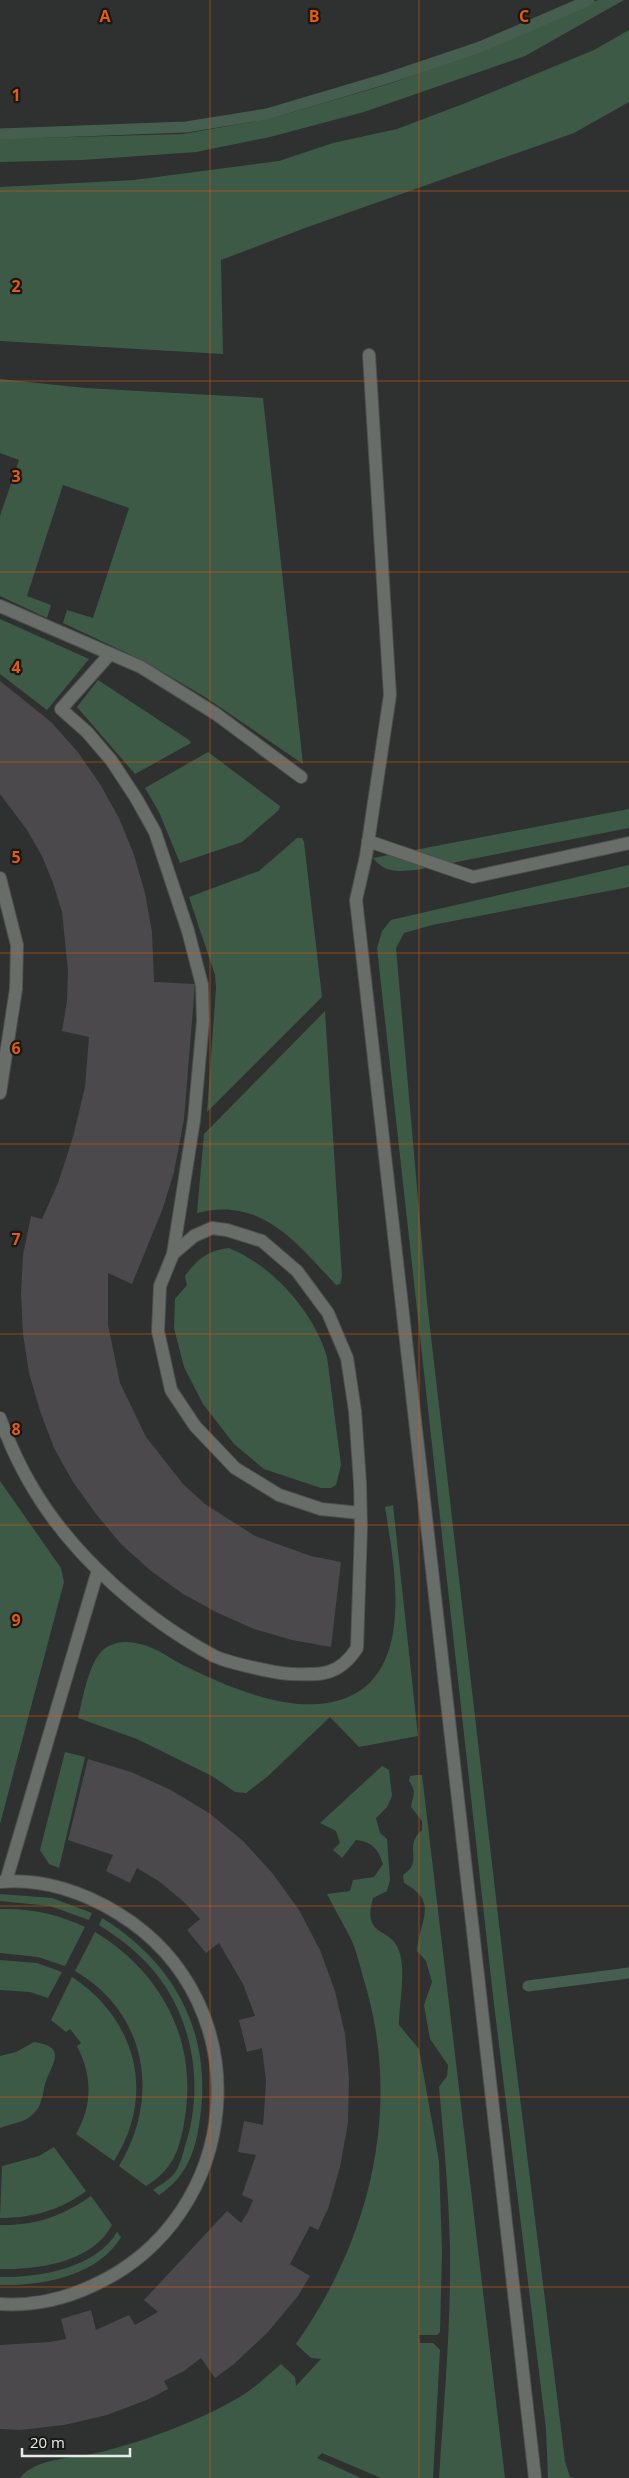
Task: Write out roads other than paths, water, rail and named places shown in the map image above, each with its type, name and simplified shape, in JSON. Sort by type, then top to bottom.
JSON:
[{"type":"street","points":[[369,355],[390,695],[368,842],[356,900],[535,2478]]},
{"type":"street","points":[[0,606],[141,667],[216,714],[301,777]]},
{"type":"street","points":[[110,654],[61,709],[86,732],[111,760],[136,798],[155,832],[188,931],[202,985],[203,1021],[194,1120],[174,1254],[160,1286],[158,1331],[171,1390],[195,1426],[235,1468],[279,1495],[321,1509],[360,1514]]},
{"type":"street","points":[[368,842],[473,878],[629,843]]},
{"type":"street","points":[[0,878],[17,945],[16,989],[0,1093]]},
{"type":"street","points":[[0,1418],[12,1450],[35,1492],[82,1555],[163,1624],[216,1657],[281,1674],[324,1675],[350,1660],[357,1648],[360,1514],[355,1411],[347,1358],[328,1313],[297,1271],[262,1241],[227,1230],[212,1228],[194,1236],[174,1254]]},
{"type":"street","points":[[0,2304],[43,2302],[77,2293],[109,2278],[138,2259],[160,2238],[185,2207],[201,2176],[213,2143],[218,2108],[218,2073],[212,2039],[201,2006],[183,1975],[162,1948],[136,1924],[102,1904],[82,1895],[40,1884],[3,1882],[98,1570]]},
{"type":"waterway","points":[[0,134],[186,127],[267,114],[388,78],[480,47],[589,0]]},
{"type":"waterway","points":[[528,1986],[629,1973]]}]
